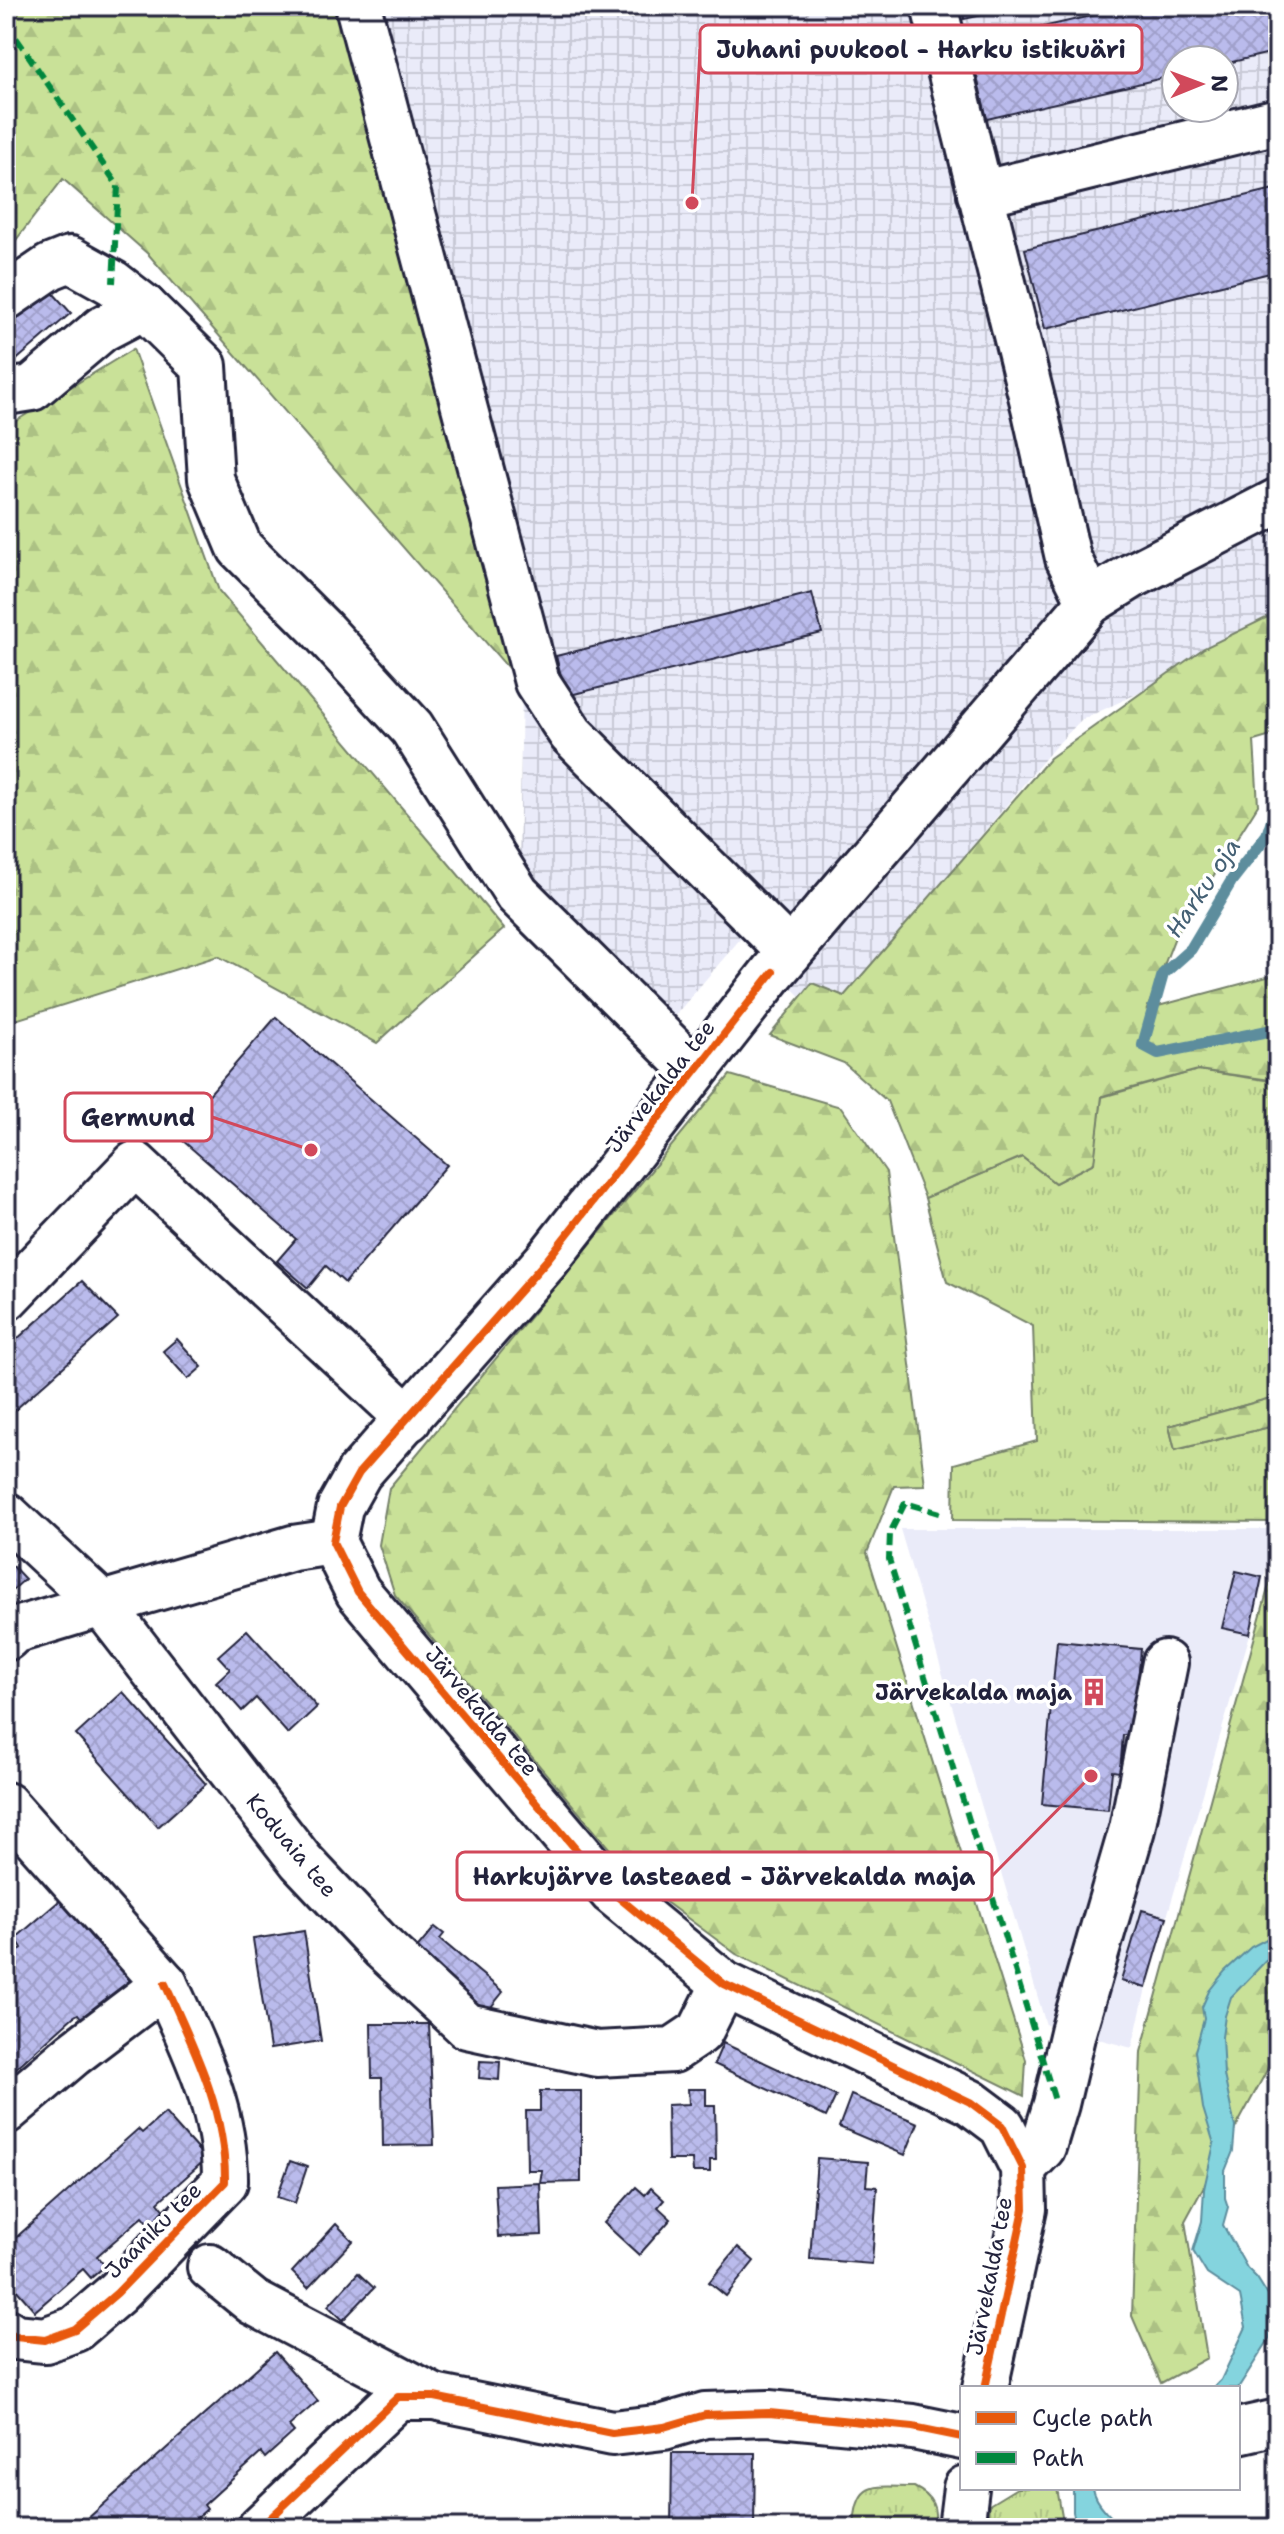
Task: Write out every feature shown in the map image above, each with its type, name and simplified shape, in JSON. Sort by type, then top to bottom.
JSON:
[{"type":"street","points":[[358,6],[537,682],[571,734],[781,962]]},
{"type":"street","points":[[934,6],[1068,558],[1090,602]]},
{"type":"street","points":[[980,194],[1278,121]]},
{"type":"street","points":[[6,297],[50,267],[70,259],[113,283],[144,307],[204,366],[211,479],[240,548],[321,629],[412,728],[517,894],[695,1071]]},
{"type":"street","points":[[6,392],[32,388],[102,329],[144,307]]},
{"type":"street","name":"Järvekalda tee","points":[[985,2386],[1024,2209],[1023,2168],[1002,2126],[970,2102],[724,1984],[612,1892],[358,1592],[333,1542],[340,1507],[359,1473],[547,1260],[781,962],[1090,602],[1130,577],[1278,501]]},
{"type":"street","points":[[6,1298],[135,1164],[409,1419]]},
{"type":"street","points":[[6,1515],[102,1604]]},
{"type":"street","points":[[6,1638],[13,1631],[102,1604],[293,1548],[333,1542]]},
{"type":"street","name":"Koduaia tee","points":[[102,1604],[301,1861],[384,1949],[467,2026],[597,2054],[673,2050],[700,2032],[724,1984]]},
{"type":"street","points":[[1023,2168],[1043,2147],[1056,2104],[1073,2032],[1132,1829],[1165,1663]]},
{"type":"street","name":"Jaaniku tee","points":[[6,1805],[165,1984],[208,2078],[226,2152],[225,2182],[117,2293],[75,2329],[45,2340],[15,2337],[6,2331]]},
{"type":"street","points":[[6,2111],[73,2054],[165,1984]]},
{"type":"street","points":[[210,2267],[253,2302],[434,2397]]},
{"type":"street","points":[[260,2528],[398,2397],[434,2397],[612,2433],[664,2427],[705,2415],[769,2413],[913,2427],[960,2437]]},
{"type":"street","points":[[1240,2431],[1278,2422]]},
{"type":"street","points":[[961,2528],[966,2490]]},
{"type":"shaded area","points":[[342,6],[1278,6],[1278,628],[1081,720],[1053,749],[826,1022],[741,938],[667,1025],[519,873],[522,684]]},
{"type":"shaded area","points":[[900,1529],[1276,1529],[1250,1634],[1146,1988],[1132,2048],[1046,2025]]},
{"type":"green space","points":[[6,6],[342,6],[522,684],[149,255],[63,179],[6,253]]},
{"type":"green space","points":[[133,349],[219,591],[504,929],[377,1043],[218,956],[6,1023],[6,427]]},
{"type":"green space","points":[[1278,612],[1278,734],[1254,741],[1258,805],[1175,937],[1147,1009],[1278,974],[1278,1081],[1198,1070],[1102,1096],[1094,1163],[1055,1183],[1022,1157],[925,1198],[887,1101],[844,1063],[770,1035],[812,983],[844,996],[1050,758],[1204,648]]},
{"type":"green space","points":[[1198,1070],[1278,1082],[1278,1396],[1169,1426],[1175,1450],[1278,1425],[1278,1522],[953,1520],[954,1464],[1037,1441],[1033,1326],[947,1282],[925,1198],[1022,1157],[1055,1183],[1093,1163],[1102,1097]]},
{"type":"green space","points":[[730,1075],[841,1107],[886,1172],[925,1485],[894,1486],[867,1553],[1026,2060],[1024,2096],[736,1954],[636,1880],[395,1595],[379,1545],[389,1488]]},
{"type":"green space","points":[[1278,1396],[1278,1425],[1175,1450],[1169,1426]]},
{"type":"green space","points":[[1278,1562],[1278,2050],[1185,2221],[1207,2358],[1161,2383],[1132,2316],[1141,2052],[1275,1563]]},
{"type":"green space","points":[[878,2487],[914,2487],[932,2503],[935,2514],[933,2528],[854,2528],[855,2512],[863,2493]]},
{"type":"green space","points":[[1014,2490],[1057,2490],[1064,2528],[986,2528],[989,2505]]},
{"type":"water","points":[[1278,1933],[1278,1948],[1231,1997],[1225,2016],[1222,2037],[1224,2075],[1235,2127],[1233,2151],[1225,2171],[1228,2207],[1223,2225],[1247,2268],[1274,2305],[1270,2338],[1239,2386],[1215,2386],[1221,2380],[1246,2327],[1240,2296],[1207,2274],[1193,2251],[1202,2221],[1204,2189],[1214,2144],[1203,2108],[1195,2051],[1204,2019],[1202,2007],[1209,1991],[1251,1947]]},
{"type":"water","points":[[1073,2490],[1094,2490],[1106,2511],[1127,2528],[1077,2528]]},
{"type":"building","points":[[962,6],[1022,6],[964,19]]},
{"type":"building","points":[[1134,6],[1278,6],[1278,51],[1240,60],[1240,44],[1160,44],[1160,79],[987,119],[969,44]]},
{"type":"building","points":[[1278,188],[1278,271],[1045,329],[1025,249]]},
{"type":"building","points":[[44,283],[71,313],[6,369],[6,317]]},
{"type":"building","points":[[812,593],[822,633],[566,696],[556,656]]},
{"type":"building","points":[[276,1017],[447,1165],[345,1283],[326,1266],[308,1288],[277,1261],[296,1239],[175,1134]]},
{"type":"building","points":[[82,1281],[118,1318],[6,1418],[6,1349]]},
{"type":"building","points":[[177,1339],[202,1367],[188,1379],[163,1351]]},
{"type":"building","points":[[6,1559],[25,1579],[6,1596]]},
{"type":"building","points":[[1236,1571],[1262,1577],[1250,1634],[1222,1628]]},
{"type":"building","points":[[247,1630],[317,1707],[288,1734],[256,1698],[242,1711],[216,1682],[230,1669],[218,1656]]},
{"type":"building","name":"Järvekalda maja","points":[[1057,1641],[1141,1649],[1133,1735],[1123,1735],[1120,1772],[1112,1771],[1108,1810],[1042,1804]]},
{"type":"building","points":[[123,1692],[206,1784],[158,1827],[76,1735]]},
{"type":"building","points":[[65,1896],[135,1976],[84,2022],[78,2014],[73,2017],[6,2077],[6,1963],[22,1948],[16,1938]]},
{"type":"building","points":[[1142,1910],[1167,1917],[1146,1988],[1121,1981]]},
{"type":"building","points":[[435,1927],[444,1934],[440,1939],[503,1992],[487,2012],[414,1952]]},
{"type":"building","points":[[304,1931],[321,2041],[270,2049],[253,1939]]},
{"type":"building","points":[[371,2024],[429,2024],[434,2145],[383,2146],[382,2078],[372,2078]]},
{"type":"building","points":[[723,2043],[836,2096],[826,2117],[714,2064]]},
{"type":"building","points":[[480,2061],[500,2062],[499,2080],[479,2078]]},
{"type":"building","points":[[688,2089],[706,2089],[706,2105],[715,2105],[716,2160],[710,2160],[710,2172],[693,2172],[692,2160],[668,2160],[667,2105],[689,2104]]},
{"type":"building","points":[[540,2091],[581,2091],[581,2182],[540,2183],[542,2170],[527,2170],[526,2111],[540,2111]]},
{"type":"building","points":[[851,2095],[918,2123],[905,2155],[839,2127]]},
{"type":"building","points":[[165,2113],[206,2159],[158,2202],[166,2212],[151,2226],[143,2216],[97,2256],[105,2266],[91,2278],[83,2269],[35,2311],[6,2278],[6,2252],[15,2244],[12,2241],[138,2129],[142,2133]]},
{"type":"building","points":[[817,2158],[868,2162],[866,2186],[877,2187],[872,2264],[810,2259]]},
{"type":"building","points":[[290,2161],[307,2167],[295,2203],[277,2197]]},
{"type":"building","points":[[540,2183],[542,2235],[498,2237],[495,2185]]},
{"type":"building","points":[[636,2187],[645,2195],[651,2188],[664,2200],[658,2207],[671,2219],[639,2255],[604,2223]]},
{"type":"building","points":[[336,2224],[353,2241],[308,2288],[292,2272]]},
{"type":"building","points":[[738,2247],[754,2261],[726,2296],[709,2282]]},
{"type":"building","points":[[358,2273],[374,2288],[343,2320],[328,2306]]},
{"type":"building","points":[[275,2352],[318,2401],[289,2426],[294,2432],[265,2458],[261,2453],[204,2505],[207,2509],[185,2528],[77,2528]]},
{"type":"building","points":[[672,2453],[755,2453],[754,2528],[671,2528]]},
{"type":"waterway","name":"Harku oja","points":[[1278,801],[1267,835],[1232,880],[1191,949],[1163,974],[1143,1045],[1158,1053],[1278,1029]]},
{"type":"marked path","points":[[6,23],[118,186],[113,283]]},
{"type":"marked path","points":[[940,1513],[905,1503],[890,1533],[889,1559],[1056,2104]]},
{"type":"marked path","points":[[1278,2093],[1273,2172],[1278,2224]]},
{"type":"cycle path","points":[[773,972],[547,1260],[359,1473],[340,1507],[333,1542],[358,1592],[612,1892],[724,1984],[970,2102],[1002,2126],[1023,2168],[1024,2209],[985,2386]]},
{"type":"cycle path","points":[[6,2331],[15,2337],[45,2340],[75,2329],[117,2293],[225,2182],[224,2156],[214,2105],[197,2056],[165,1984]]},
{"type":"cycle path","points":[[260,2528],[398,2397],[434,2397],[612,2433],[664,2427],[705,2415],[769,2413],[913,2427],[960,2437]]},
{"type":"place","name":"Juhani puukool - Harku istikuäri","points":[[692,203]]},
{"type":"place","name":"Germund","points":[[311,1150]]},
{"type":"place","name":"Järvekalda maja","points":[[1094,1692]]},
{"type":"place","name":"Harkujärve lasteaed - Järvekalda maja","points":[[1091,1776]]}]
